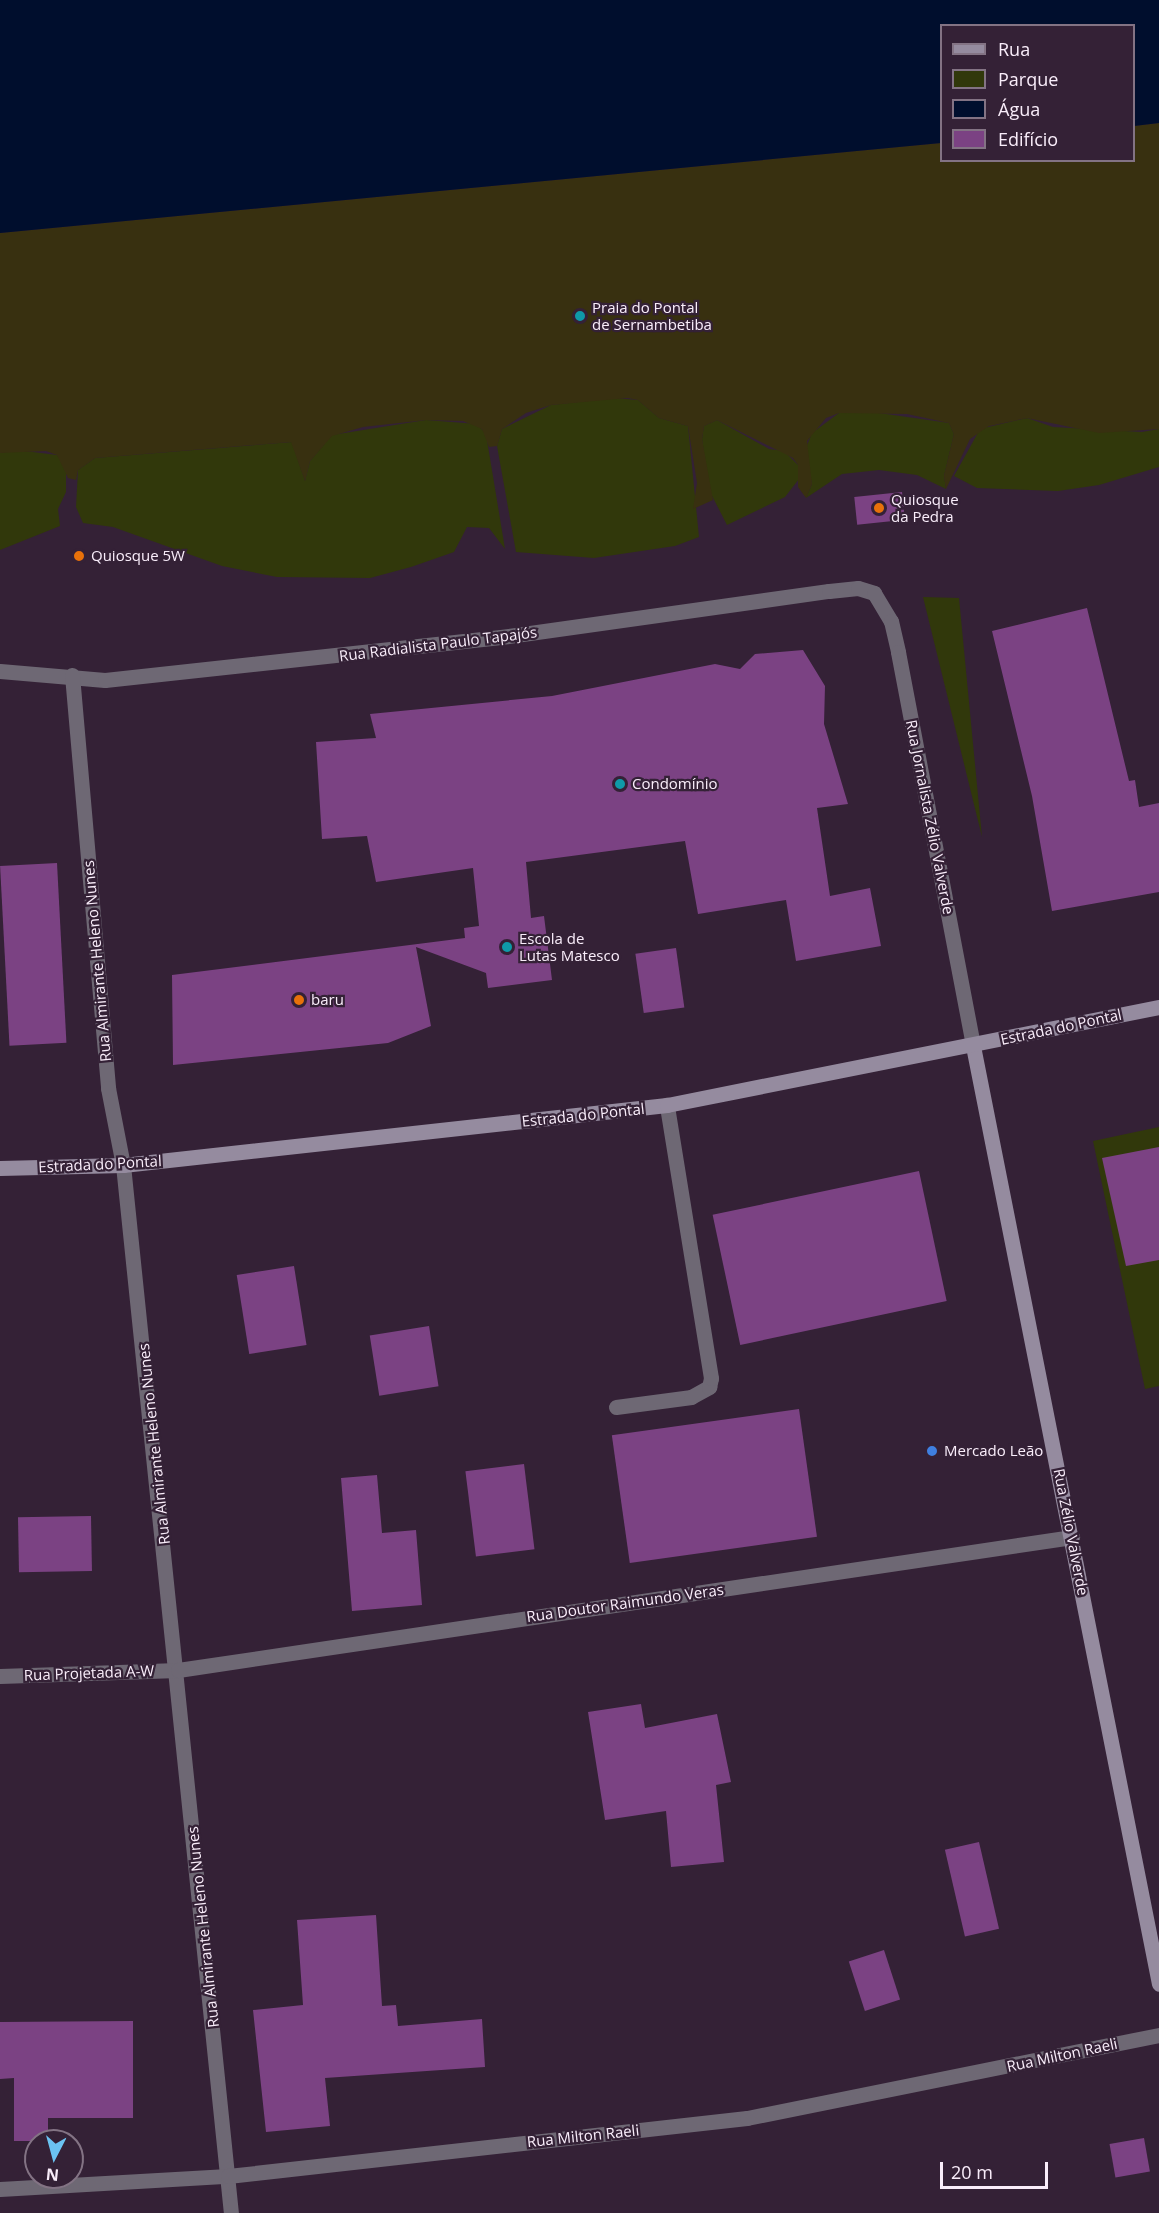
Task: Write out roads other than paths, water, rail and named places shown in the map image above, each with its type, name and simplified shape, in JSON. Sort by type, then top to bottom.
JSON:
[{"type":"main road","name":"Estrada do Pontal","points":[[0,1168],[123,1165],[667,1106],[1159,1007]]},
{"type":"main road","name":"Rua Zélio Valverde","points":[[974,1046],[1159,1984]]},
{"type":"street","name":"Rua Radialista Paulo Tapajós","points":[[0,671],[72,675],[105,680],[141,677],[501,637],[820,592],[858,588],[874,593]]},
{"type":"street","name":"Rua Jornalista Zélio Valverde","points":[[874,593],[891,621],[974,1046]]},
{"type":"street","name":"Rua Almirante Heleno Nunes","points":[[72,675],[108,1088],[123,1165],[178,1670],[231,2213]]},
{"type":"street","points":[[616,1407],[691,1397],[709,1387],[711,1378],[667,1106]]},
{"type":"street","name":"Rua Doutor Raimundo Veras","points":[[178,1670],[1072,1537]]},
{"type":"street","name":"Rua Projetada A-W","points":[[0,1676],[178,1670]]},
{"type":"street","name":"Rua Milton Raeli","points":[[0,2189],[228,2176],[747,2118],[1159,2035]]},
{"type":"water","points":[[0,0],[1159,0],[1159,123],[1135,126],[1135,24],[940,24],[940,143],[0,233]]},
{"type":"place","name":"Praia do Pontal de Sernambetiba","points":[[580,316]]},
{"type":"place","name":"Quiosque da Pedra","points":[[879,508]]},
{"type":"place","name":"Quiosque 5W","points":[[79,556]]},
{"type":"place","name":"Condomínio","points":[[620,784]]},
{"type":"place","name":"Escola de Lutas Matesco","points":[[507,947]]},
{"type":"place","name":"baru","points":[[299,1000]]},
{"type":"place","name":"Mercado Leão","points":[[932,1451]]}]
